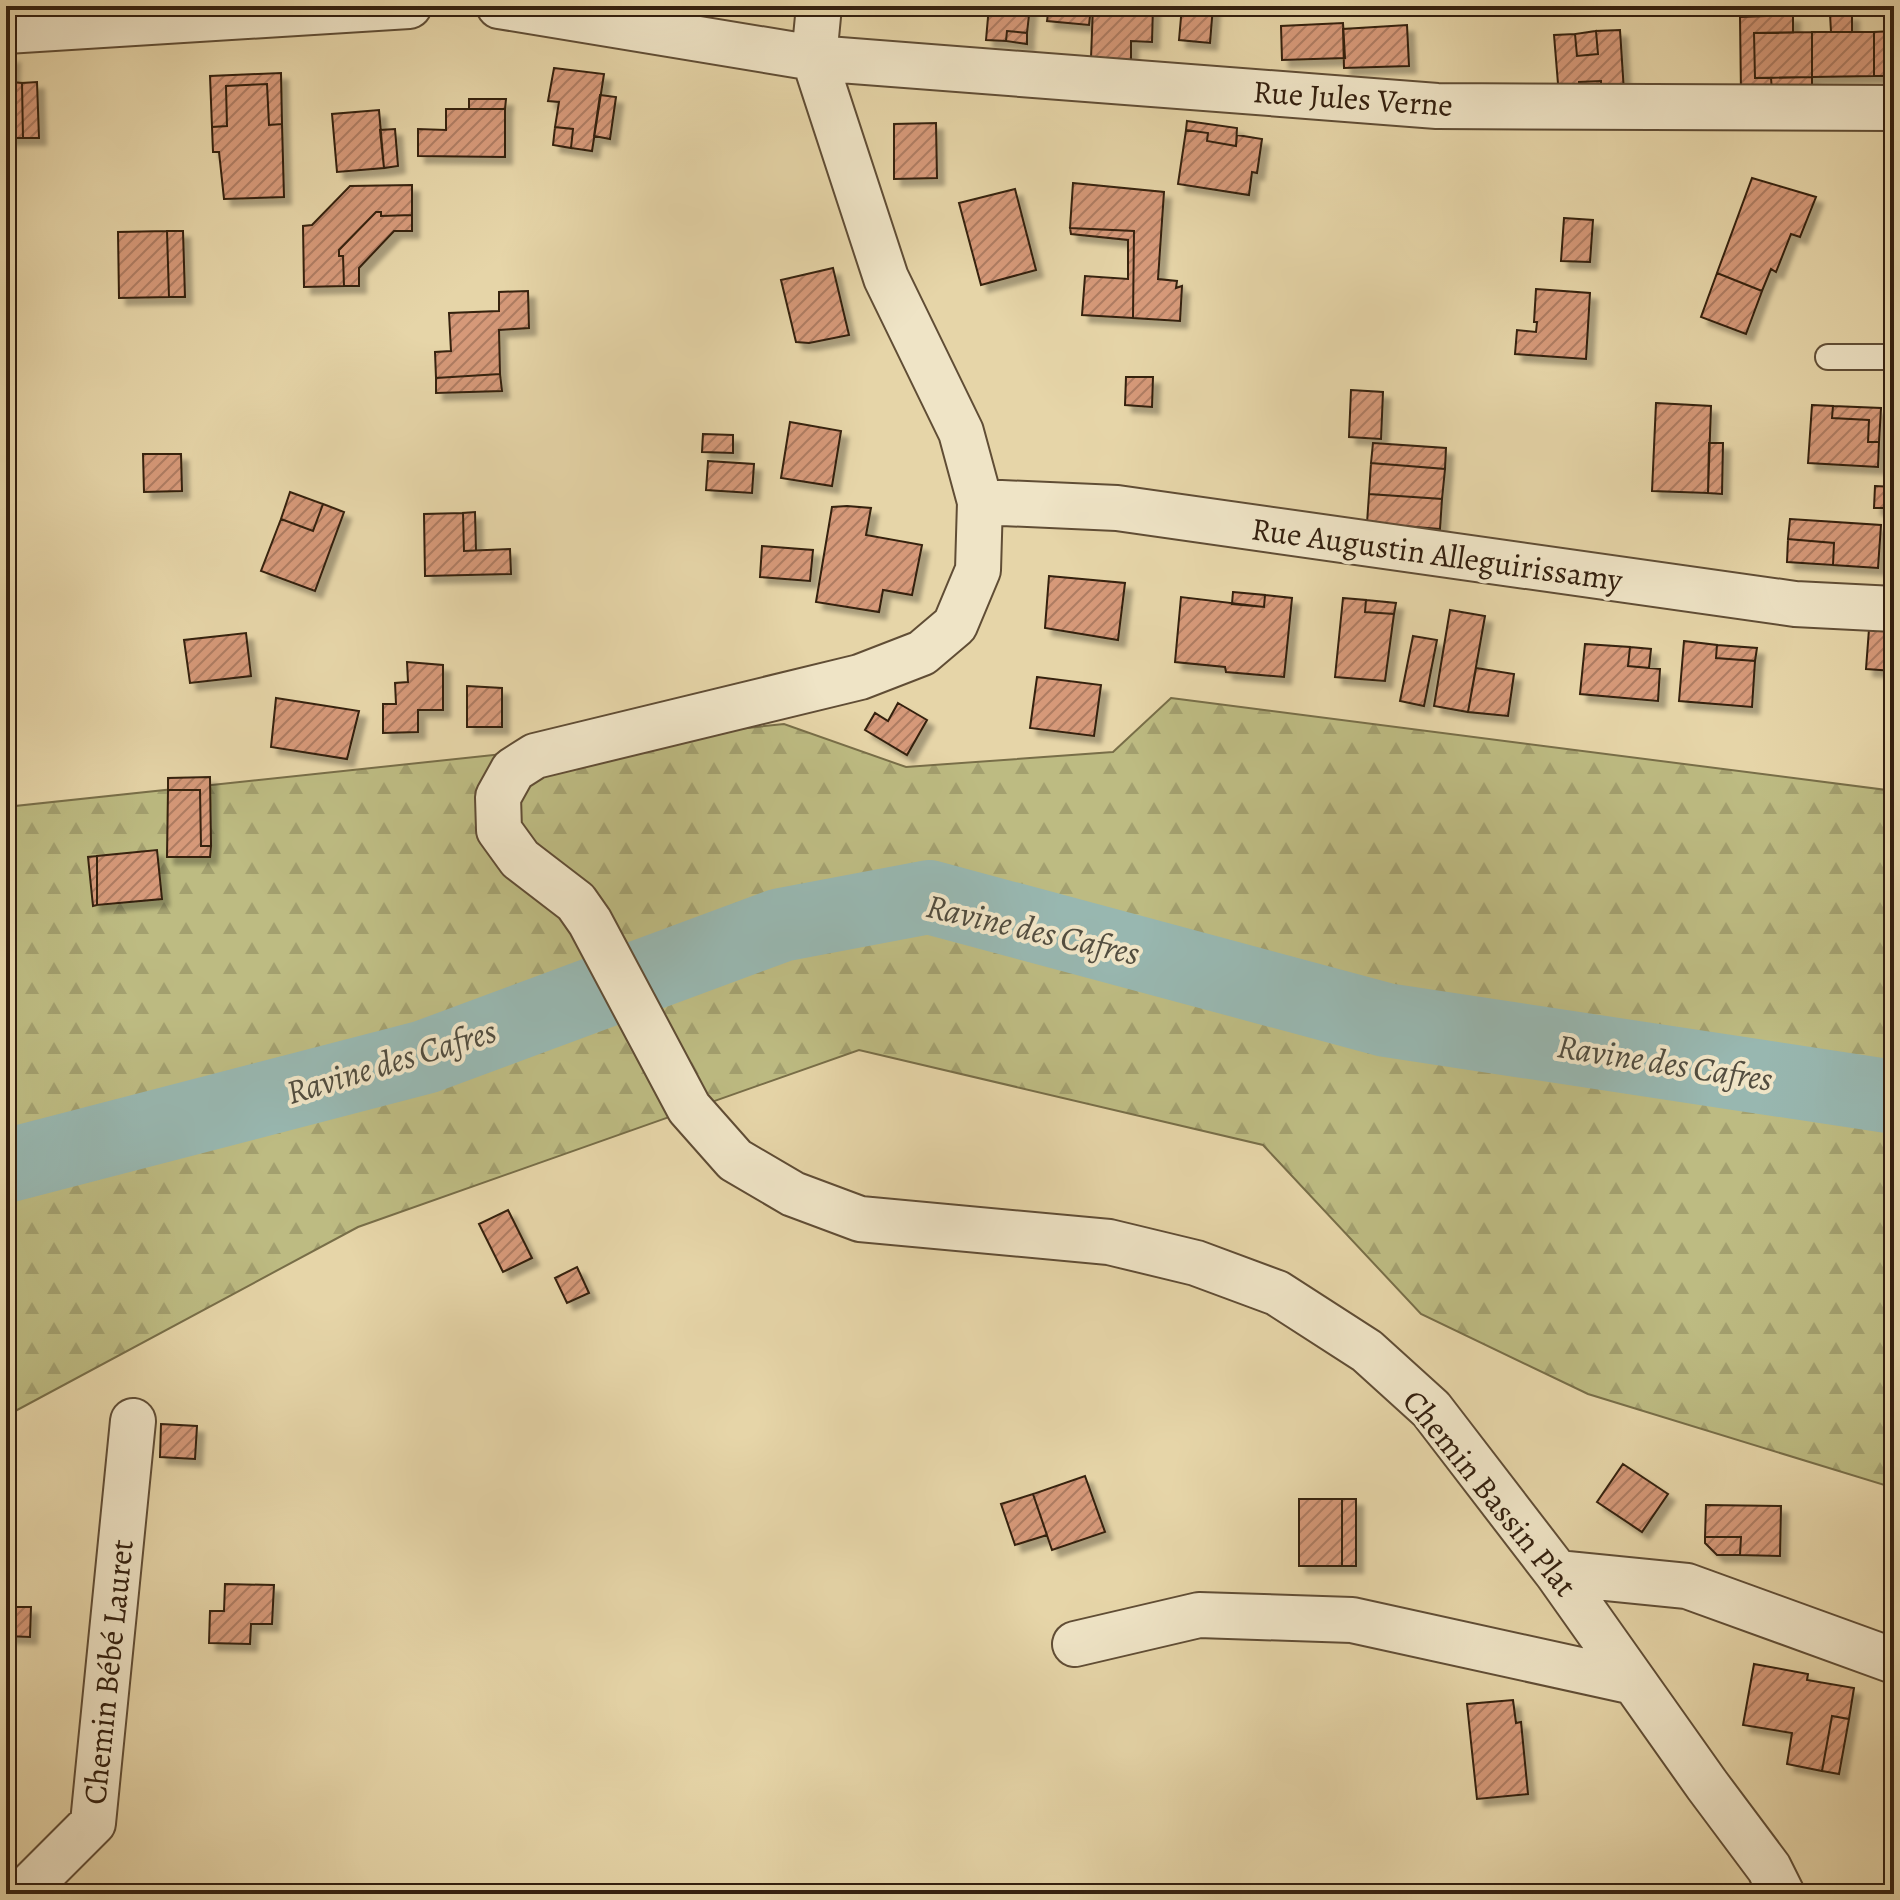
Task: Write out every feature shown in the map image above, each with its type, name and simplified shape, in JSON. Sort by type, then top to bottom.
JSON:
[{"type":"street","points":[[6,31],[195,12],[409,6]]},
{"type":"street","name":"Rue Jules Verne","points":[[499,6],[814,58],[1437,106],[1894,108]]},
{"type":"street","points":[[814,58],[819,6]]},
{"type":"street","name":"Chemin Bassin Plat","points":[[814,58],[886,278],[961,432],[980,502],[978,570],[955,625],[922,653],[860,677],[535,756],[513,770],[498,797],[499,830],[520,859],[576,902],[590,922],[689,1108],[735,1160],[793,1194],[860,1219],[1109,1242],[1196,1263],[1277,1293],[1367,1351],[1431,1409],[1557,1573],[1769,1868],[1782,1894]]},
{"type":"street","name":"Rue Augustin Alleguirissamy","points":[[980,502],[1117,508],[1795,604],[1894,609]]},
{"type":"street","name":"Chemin Bébé Lauret","points":[[22,1894],[93,1823],[133,1421]]},
{"type":"street","points":[[1557,1573],[1687,1586],[1894,1661]]},
{"type":"street","points":[[1075,1644],[1199,1615],[1352,1620],[1634,1682]]},
{"type":"lane","points":[[1828,357],[1894,357]]},
{"type":"green space","points":[[1171,698],[1894,791],[1894,1488],[1588,1394],[1421,1314],[1263,1145],[859,1050],[358,1227],[6,1416],[6,807],[784,724],[906,767],[1113,752]]},
{"type":"building","points":[[989,6],[1030,6],[1027,33],[1007,31],[1006,41],[986,40]]},
{"type":"building","points":[[1049,6],[1091,6],[1089,25],[1047,21]]},
{"type":"building","points":[[1093,6],[1153,6],[1152,42],[1131,41],[1131,60],[1091,58]]},
{"type":"building","points":[[1182,6],[1213,6],[1210,43],[1179,40]]},
{"type":"building","points":[[1830,14],[1852,14],[1852,32],[1831,32]]},
{"type":"building","points":[[1793,15],[1793,33],[1754,33],[1755,78],[1771,78],[1772,91],[1741,93],[1740,17]]},
{"type":"building","points":[[1343,23],[1345,58],[1282,60],[1281,26]]},
{"type":"building","points":[[1407,25],[1409,66],[1344,68],[1343,29]]},
{"type":"building","points":[[1620,30],[1624,92],[1601,93],[1601,81],[1579,82],[1579,95],[1559,96],[1554,35],[1575,34],[1577,56],[1598,54],[1596,31]]},
{"type":"building","points":[[1007,31],[1027,33],[1027,44],[1006,41]]},
{"type":"building","points":[[1596,31],[1598,54],[1577,56],[1575,34]]},
{"type":"building","points":[[1894,31],[1894,76],[1874,76],[1874,32]]},
{"type":"building","points":[[1812,32],[1812,77],[1755,78],[1754,33]]},
{"type":"building","points":[[1812,32],[1874,32],[1874,76],[1812,77]]},
{"type":"building","points":[[13,56],[12,82],[22,83],[23,138],[7,138],[6,57]]},
{"type":"building","points":[[554,68],[604,74],[592,151],[571,148],[573,129],[555,127],[559,102],[548,101]]},
{"type":"building","points":[[281,73],[282,124],[269,125],[267,84],[226,86],[227,126],[212,127],[210,76]]},
{"type":"building","points":[[1812,77],[1812,91],[1772,91],[1771,78]]},
{"type":"building","points":[[1601,81],[1601,93],[1579,95],[1579,82]]},
{"type":"building","points":[[37,82],[39,138],[23,138],[22,83]]},
{"type":"building","points":[[267,84],[269,125],[282,124],[284,197],[224,199],[219,152],[213,152],[212,127],[227,126],[226,86]]},
{"type":"building","points":[[600,95],[616,97],[610,139],[594,136]]},
{"type":"building","points":[[469,99],[506,99],[505,109],[469,109]]},
{"type":"building","points":[[446,109],[505,109],[505,157],[418,156],[418,129],[446,130]]},
{"type":"building","points":[[379,110],[384,168],[337,172],[332,114]]},
{"type":"building","points":[[1187,121],[1237,128],[1236,146],[1207,141],[1208,133],[1186,130]]},
{"type":"building","points":[[936,123],[937,178],[894,179],[894,124]]},
{"type":"building","points":[[555,127],[573,129],[571,148],[553,145]]},
{"type":"building","points":[[395,129],[398,166],[384,168],[380,130]]},
{"type":"building","points":[[1186,130],[1208,133],[1207,141],[1236,146],[1237,135],[1262,139],[1257,173],[1252,172],[1249,195],[1178,184]]},
{"type":"building","points":[[1752,178],[1816,197],[1800,237],[1791,234],[1776,272],[1771,269],[1762,291],[1717,273]]},
{"type":"building","points":[[1073,183],[1164,192],[1158,279],[1177,281],[1176,288],[1182,286],[1180,321],[1133,318],[1134,231],[1070,228]]},
{"type":"building","points":[[412,185],[412,215],[381,216],[381,212],[376,212],[339,250],[339,256],[343,256],[344,286],[304,287],[303,226],[312,225],[350,186]]},
{"type":"building","points":[[1015,189],[1036,270],[981,285],[959,203]]},
{"type":"building","points":[[376,212],[381,212],[381,216],[412,215],[412,231],[394,231],[359,268],[359,286],[344,286],[343,256],[339,256],[339,250]]},
{"type":"building","points":[[1564,218],[1593,220],[1590,262],[1561,261]]},
{"type":"building","points":[[1070,228],[1134,231],[1133,318],[1082,315],[1085,276],[1128,279],[1128,240],[1071,234]]},
{"type":"building","points":[[167,231],[169,297],[119,298],[118,232]]},
{"type":"building","points":[[167,231],[183,231],[185,297],[169,297]]},
{"type":"building","points":[[833,268],[849,335],[809,343],[796,342],[781,280]]},
{"type":"building","points":[[1717,273],[1762,291],[1746,334],[1701,317]]},
{"type":"building","points":[[1536,289],[1590,293],[1586,359],[1515,354],[1517,330],[1536,332]]},
{"type":"building","points":[[528,291],[529,328],[499,330],[500,374],[436,378],[435,352],[451,351],[449,313],[499,311],[499,292]]},
{"type":"building","points":[[500,374],[502,391],[436,393],[436,378]]},
{"type":"building","points":[[1126,377],[1153,377],[1152,407],[1125,405]]},
{"type":"building","points":[[1351,390],[1383,392],[1381,439],[1349,437]]},
{"type":"building","points":[[1656,403],[1711,406],[1708,493],[1652,491]]},
{"type":"building","points":[[1812,405],[1833,406],[1832,418],[1869,420],[1868,442],[1879,442],[1878,467],[1808,463]]},
{"type":"building","points":[[1833,406],[1881,408],[1879,442],[1868,442],[1869,420],[1832,418]]},
{"type":"building","points":[[790,422],[841,431],[832,486],[781,478]]},
{"type":"building","points":[[703,434],[733,435],[733,453],[702,452]]},
{"type":"building","points":[[1373,443],[1446,448],[1445,469],[1371,463]]},
{"type":"building","points":[[1709,443],[1723,443],[1722,494],[1708,493]]},
{"type":"building","points":[[143,454],[181,454],[182,491],[144,492]]},
{"type":"building","points":[[708,461],[754,464],[752,493],[706,490]]},
{"type":"building","points":[[1371,463],[1445,469],[1442,499],[1369,494]]},
{"type":"building","points":[[1875,486],[1894,487],[1894,508],[1874,508]]},
{"type":"building","points":[[290,492],[323,504],[313,531],[281,519]]},
{"type":"building","points":[[1369,494],[1442,499],[1440,529],[1367,523]]},
{"type":"building","points":[[323,504],[344,512],[315,591],[261,571],[281,519],[313,531]]},
{"type":"building","points":[[832,507],[871,508],[866,535],[922,545],[912,595],[883,590],[879,612],[816,602]]},
{"type":"building","points":[[475,512],[476,551],[464,551],[463,513]]},
{"type":"building","points":[[463,513],[464,551],[510,549],[511,574],[425,576],[424,514]]},
{"type":"building","points":[[1790,519],[1881,525],[1878,568],[1833,565],[1834,543],[1788,539]]},
{"type":"building","points":[[1788,539],[1834,543],[1833,565],[1787,562]]},
{"type":"building","points":[[762,546],[813,550],[810,581],[760,577]]},
{"type":"building","points":[[1049,576],[1125,583],[1118,640],[1045,628]]},
{"type":"building","points":[[1233,592],[1265,595],[1264,607],[1232,604]]},
{"type":"building","points":[[1265,595],[1292,598],[1284,677],[1226,672],[1225,667],[1175,662],[1181,597],[1264,607]]},
{"type":"building","points":[[1343,598],[1366,600],[1365,612],[1394,614],[1385,681],[1335,677]]},
{"type":"building","points":[[1366,600],[1396,603],[1394,614],[1365,612]]},
{"type":"building","points":[[1450,610],[1485,616],[1468,712],[1434,706]]},
{"type":"building","points":[[1869,629],[1894,631],[1894,671],[1866,669]]},
{"type":"building","points":[[246,633],[251,676],[190,683],[184,640]]},
{"type":"building","points":[[1413,636],[1437,640],[1424,706],[1400,701]]},
{"type":"building","points":[[1684,641],[1717,645],[1716,658],[1755,661],[1752,707],[1679,701]]},
{"type":"building","points":[[1585,644],[1630,647],[1628,666],[1660,669],[1658,701],[1580,694]]},
{"type":"building","points":[[1717,645],[1757,648],[1755,661],[1716,658]]},
{"type":"building","points":[[1630,647],[1651,649],[1649,668],[1628,666]]},
{"type":"building","points":[[407,662],[443,665],[443,710],[418,710],[418,732],[383,733],[383,704],[396,704],[395,683],[408,682]]},
{"type":"building","points":[[1476,668],[1514,674],[1508,716],[1468,712]]},
{"type":"building","points":[[1037,677],[1101,685],[1094,736],[1030,728]]},
{"type":"building","points":[[467,686],[502,688],[502,727],[467,727]]},
{"type":"building","points":[[276,698],[359,711],[347,759],[271,747]]},
{"type":"building","points":[[898,703],[927,720],[907,755],[865,730],[875,713],[888,721]]},
{"type":"building","points":[[210,777],[211,846],[201,846],[200,790],[168,790],[168,778]]},
{"type":"building","points":[[168,790],[200,790],[201,846],[211,846],[210,857],[167,857]]},
{"type":"building","points":[[157,850],[162,899],[97,905],[97,856]]},
{"type":"building","points":[[97,856],[97,905],[93,906],[88,857]]},
{"type":"building","points":[[508,1210],[532,1258],[503,1272],[479,1224]]},
{"type":"building","points":[[577,1267],[589,1293],[567,1303],[555,1278]]},
{"type":"building","points":[[161,1424],[197,1426],[195,1459],[160,1457]]},
{"type":"building","points":[[1623,1464],[1668,1494],[1642,1532],[1597,1502]]},
{"type":"building","points":[[1085,1476],[1105,1532],[1052,1550],[1033,1494]]},
{"type":"building","points":[[1033,1494],[1047,1535],[1015,1545],[1001,1504]]},
{"type":"building","points":[[1299,1499],[1342,1499],[1342,1566],[1299,1566]]},
{"type":"building","points":[[1342,1499],[1356,1499],[1356,1566],[1342,1566]]},
{"type":"building","points":[[1706,1505],[1781,1506],[1780,1556],[1740,1555],[1741,1537],[1705,1537]]},
{"type":"building","points":[[1705,1537],[1741,1537],[1740,1555],[1717,1555],[1705,1543]]},
{"type":"building","points":[[225,1584],[274,1585],[272,1624],[251,1624],[250,1644],[209,1643],[210,1611],[224,1611]]},
{"type":"building","points":[[6,1607],[31,1607],[30,1637],[6,1636]]},
{"type":"building","points":[[1754,1664],[1808,1674],[1807,1680],[1854,1688],[1849,1719],[1832,1716],[1822,1771],[1787,1764],[1792,1733],[1743,1725]]},
{"type":"building","points":[[1513,1700],[1516,1723],[1521,1722],[1528,1794],[1477,1799],[1467,1704]]},
{"type":"building","points":[[1832,1716],[1849,1719],[1839,1774],[1822,1771]]},
{"type":"waterway","name":"Ravine des Cafres","points":[[6,1166],[425,1057],[781,925],[929,897],[1386,1020],[1894,1097]]}]
